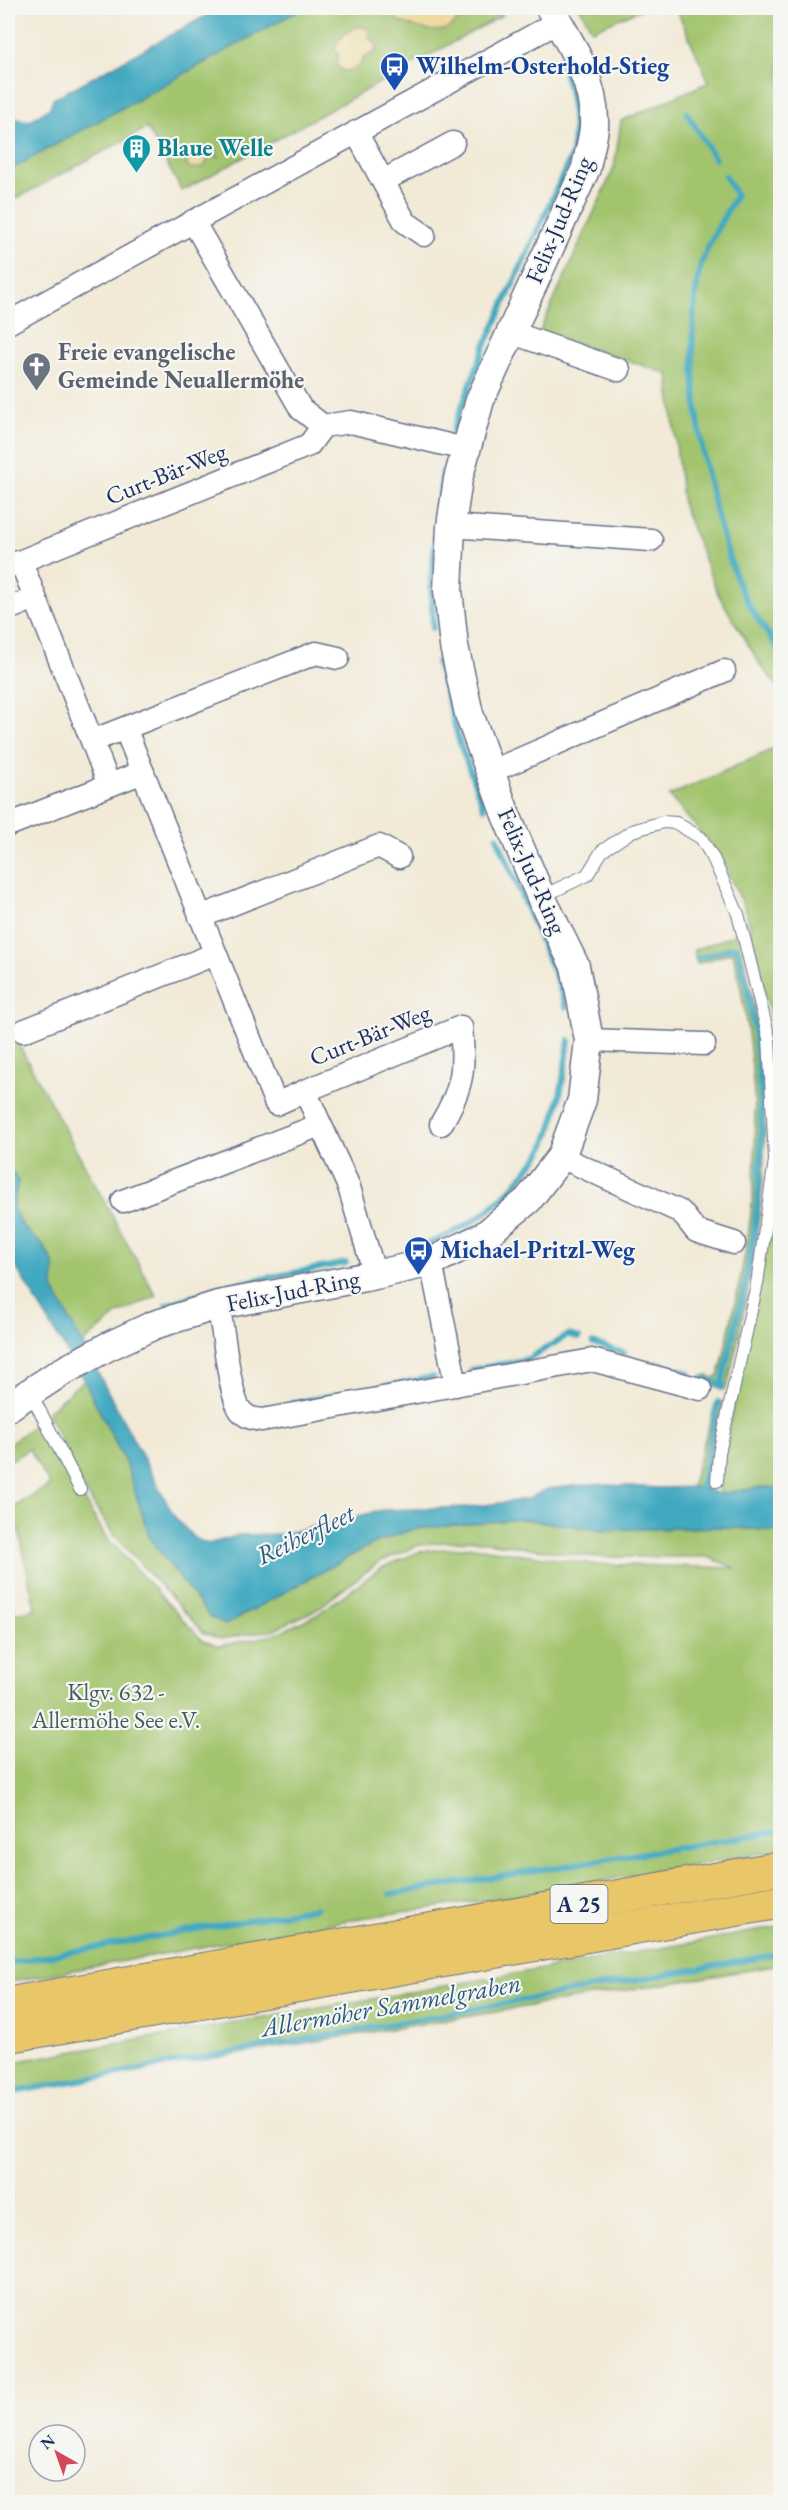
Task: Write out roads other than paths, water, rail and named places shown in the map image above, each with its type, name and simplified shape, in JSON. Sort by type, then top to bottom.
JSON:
[{"type":"highway","name":"A 25","points":[[8,2004],[780,1868]]},
{"type":"highway","name":"A 25","points":[[8,2036],[780,1902]]},
{"type":"street","points":[[8,322],[356,132],[554,15]]},
{"type":"street","name":"Felix-Jud-Ring","points":[[18,1399],[107,1347],[154,1325],[218,1305],[431,1262],[484,1236],[528,1200],[561,1157],[582,1100],[589,1040],[575,966],[541,897],[469,714],[454,646],[448,590],[451,526],[465,449],[480,400],[586,168],[594,128],[591,90],[574,51],[554,15]]},
{"type":"street","points":[[356,132],[405,222],[424,235]]},
{"type":"street","points":[[383,181],[453,143]]},
{"type":"street","points":[[193,221],[301,409],[323,426],[351,422],[465,449]]},
{"type":"street","points":[[510,332],[619,370]]},
{"type":"street","name":"Curt-Bär-Weg","points":[[109,785],[35,598],[14,564],[309,445],[323,426]]},
{"type":"street","points":[[451,526],[651,540]]},
{"type":"street","points":[[8,609],[35,598]]},
{"type":"street","points":[[92,741],[316,653],[338,658]]},
{"type":"street","points":[[490,772],[724,671]]},
{"type":"street","points":[[126,729],[290,1137]]},
{"type":"street","points":[[8,825],[143,772]]},
{"type":"street","points":[[200,917],[379,846],[399,857]]},
{"type":"street","points":[[23,1030],[215,954]]},
{"type":"street","name":"Curt-Bär-Weg","points":[[276,1104],[461,1028],[463,1076],[441,1124]]},
{"type":"street","points":[[589,1040],[704,1044]]},
{"type":"street","name":"Curt-Bär-Weg","points":[[306,1091],[349,1187],[375,1275]]},
{"type":"street","points":[[123,1201],[320,1125]]},
{"type":"street","points":[[561,1157],[681,1212],[696,1231],[734,1243]]},
{"type":"street","points":[[431,1262],[456,1385]]},
{"type":"street","points":[[218,1305],[224,1329],[233,1397],[243,1413],[252,1419],[262,1420],[592,1360],[700,1389]]},
{"type":"lane","points":[[541,897],[587,875],[602,851],[632,831],[663,822],[676,823],[700,838],[713,858],[738,914],[769,1038],[775,1160],[757,1284],[719,1453],[717,1481]]},
{"type":"lane","points":[[18,1399],[80,1490]]},
{"type":"water","points":[[220,8],[303,8],[8,171],[8,121],[13,118],[29,121],[49,109],[53,99]]},
{"type":"water","name":"Reiherfleet","points":[[8,1166],[18,1181],[13,1208],[23,1227],[44,1247],[54,1264],[53,1288],[174,1516],[194,1538],[208,1544],[240,1535],[283,1534],[383,1510],[470,1507],[528,1499],[547,1489],[593,1484],[658,1488],[699,1487],[719,1494],[762,1487],[780,1488],[780,1531],[722,1527],[603,1530],[521,1519],[413,1529],[374,1543],[225,1625],[209,1616],[150,1539],[127,1466],[84,1380],[8,1254]]},
{"type":"waterway","points":[[453,431],[484,348],[572,155],[573,110],[562,65]]},
{"type":"waterway","points":[[687,113],[715,159]]},
{"type":"waterway","points":[[725,176],[736,195],[700,268],[694,312],[693,350],[699,429],[714,507],[736,577],[750,606],[780,651]]},
{"type":"waterway","points":[[433,628],[431,580],[443,472]]},
{"type":"waterway","points":[[437,662],[460,744],[484,808]]},
{"type":"waterway","points":[[497,837],[557,980],[566,1007]]},
{"type":"waterway","points":[[697,959],[733,947],[737,948],[752,1016],[760,1084],[761,1154],[755,1223],[745,1285],[721,1388]]},
{"type":"waterway","points":[[411,1250],[446,1236],[476,1219],[502,1198],[538,1157],[544,1148],[557,1109],[569,1040]]},
{"type":"waterway","points":[[166,1305],[224,1286],[346,1263]]},
{"type":"waterway","points":[[471,1370],[528,1359],[568,1335],[579,1338]]},
{"type":"waterway","points":[[593,1343],[624,1353]]},
{"type":"waterway","points":[[657,1363],[689,1373]]},
{"type":"waterway","points":[[293,1403],[433,1377]]},
{"type":"waterway","points":[[703,1378],[722,1385]]},
{"type":"waterway","points":[[699,1495],[718,1402]]},
{"type":"waterway","points":[[390,1894],[780,1831]]},
{"type":"waterway","points":[[8,1963],[316,1908]]},
{"type":"waterway","name":"Allermöher Sammelgraben","points":[[8,2093],[780,1954]]},
{"type":"place","name":"Wilhelm-Osterhold-Stieg","points":[[395,92]]},
{"type":"place","name":"Blaue Welle","points":[[136,174]]},
{"type":"place","name":"Freie evangelische Gemeinde Neuallermöhe","points":[[37,392]]},
{"type":"place","name":"Michael-Pritzl-Weg","points":[[419,1276]]},
{"type":"park label","name":"Klgv. 632 - Allermöhe See e.V.","points":[[116,1706]]}]
